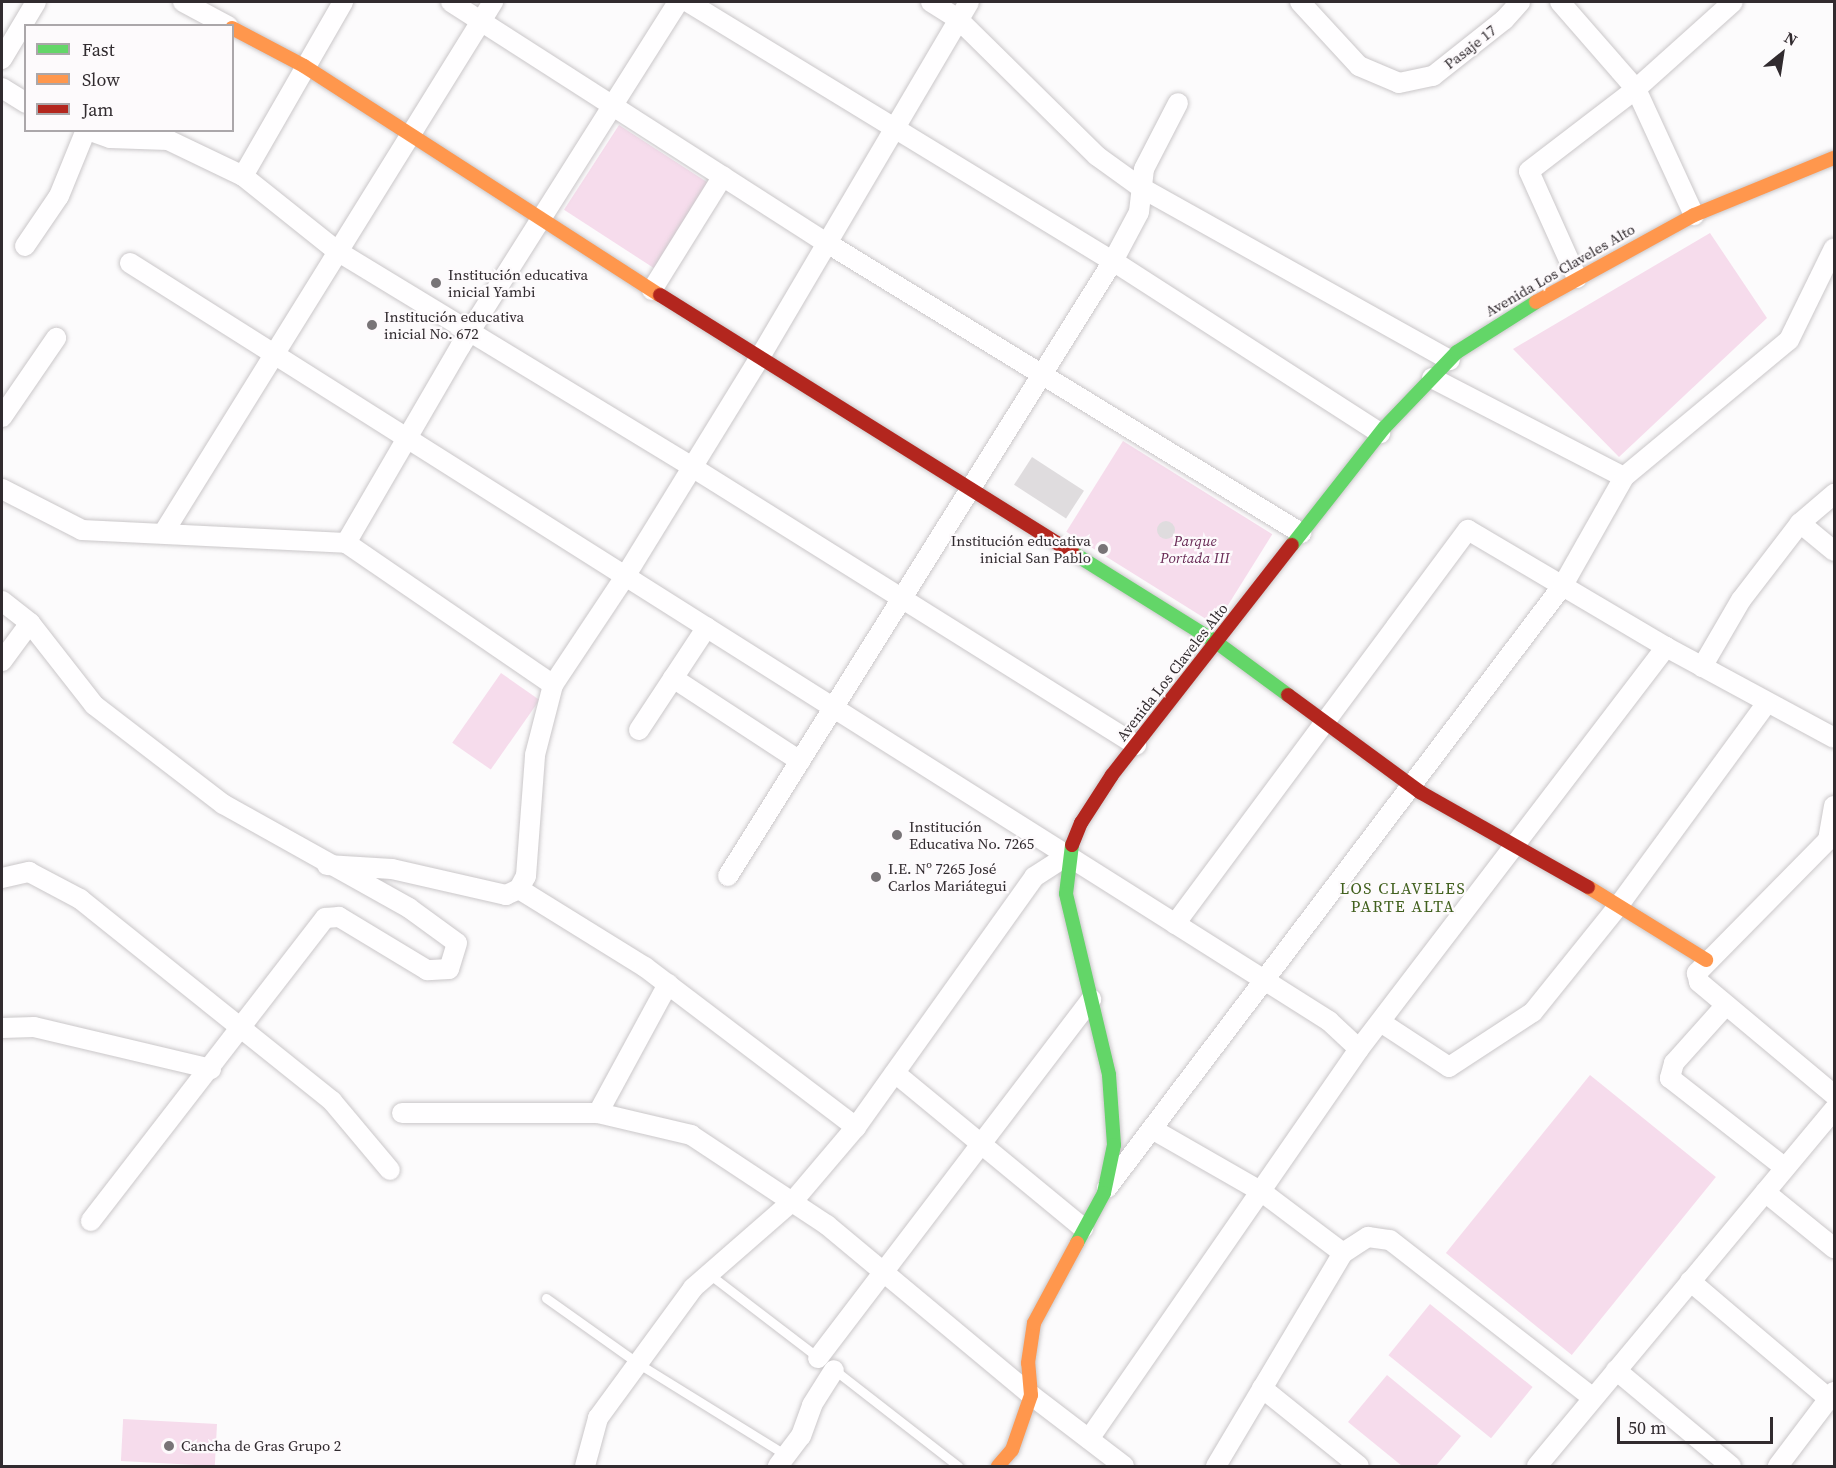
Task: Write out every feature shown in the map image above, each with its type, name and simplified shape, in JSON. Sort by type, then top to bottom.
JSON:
[{"type":"street","points":[[2,58],[36,2]]},
{"type":"street","points":[[183,2],[224,24]]},
{"type":"street","points":[[243,176],[304,66],[343,2]]},
{"type":"street","points":[[452,2],[611,107],[827,243],[1301,533]]},
{"type":"street","points":[[164,532],[493,2]]},
{"type":"street","points":[[345,543],[470,332],[678,2]]},
{"type":"street","points":[[688,2],[1113,261],[1380,433]]},
{"type":"street","points":[[931,2],[958,19],[1097,156],[1140,187],[1450,360]]},
{"type":"street","points":[[327,865],[392,869],[506,895],[519,888],[526,876],[535,755],[553,684],[626,575],[760,357],[969,2]]},
{"type":"street","name":"Pasaje 17","points":[[1300,2],[1359,66],[1399,83],[1433,76],[1504,20],[1520,2]]},
{"type":"street","points":[[1560,2],[1636,89],[1694,215]]},
{"type":"street","points":[[1577,279],[1529,171],[1636,89],[1733,2]]},
{"type":"street","points":[[234,29],[304,66],[540,220],[1216,642],[1412,786],[1619,905],[1706,960]]},
{"type":"street","points":[[2,88],[24,102]]},
{"type":"street","points":[[728,876],[832,708],[903,602],[1113,261],[1139,212],[1140,187],[1144,169],[1178,103]]},
{"type":"street","points":[[25,246],[59,196],[86,132]]},
{"type":"street","points":[[93,132],[110,138],[168,140],[243,176],[338,251],[692,467],[903,602],[1136,746]]},
{"type":"street","name":"Avenida Los Claveles Alto","points":[[998,1467],[1012,1450],[1031,1395],[1028,1364],[1034,1323],[1083,1228],[1104,1193],[1114,1145],[1109,1075],[1066,894],[1068,855],[1081,823],[1136,746],[1380,433],[1450,360],[1506,318],[1694,215],[1834,158]]},
{"type":"street","points":[[652,290],[723,176]]},
{"type":"street","points":[[1104,1193],[1563,585],[1624,477],[1789,340],[1834,248]]},
{"type":"street","points":[[130,262],[1265,980],[1329,1021],[1359,1049]]},
{"type":"street","points":[[2,417],[56,338]]},
{"type":"street","points":[[1432,378],[1624,477]]},
{"type":"street","points":[[2,489],[82,530],[164,532],[345,543],[553,684]]},
{"type":"street","points":[[1702,667],[1741,600],[1800,523],[1834,494]]},
{"type":"street","points":[[1800,523],[1834,551]]},
{"type":"street","points":[[1175,924],[1327,723],[1468,530],[1666,647],[1834,738]]},
{"type":"street","points":[[2,601],[30,623],[94,705],[223,804],[327,865],[409,908],[457,943],[449,969],[427,970],[331,915],[325,918],[244,1027],[91,1221]]},
{"type":"street","points":[[2,662],[30,623]]},
{"type":"street","points":[[639,730],[707,627]]},
{"type":"street","points":[[1089,1439],[1359,1049],[1382,1023],[1666,647]]},
{"type":"street","points":[[673,678],[800,761]]},
{"type":"street","points":[[1382,1023],[1439,1064],[1449,1067],[1459,1063],[1543,1003],[1619,905],[1767,703]]},
{"type":"street","points":[[1834,806],[1831,839],[1729,944],[1706,960],[1697,973],[1699,982],[1834,1095]]},
{"type":"street","points":[[585,1467],[598,1418],[693,1288],[794,1200],[856,1127],[1034,877],[1068,855]]},
{"type":"street","points":[[2,878],[29,872],[80,899],[244,1027],[332,1101],[390,1170]]},
{"type":"street","points":[[519,888],[668,984],[856,1127]]},
{"type":"street","points":[[598,1113],[668,984]]},
{"type":"street","points":[[818,1358],[885,1274],[1091,999]]},
{"type":"street","points":[[1726,1005],[1674,1063],[1670,1078],[1785,1168]]},
{"type":"street","points":[[2,1028],[34,1027],[211,1069]]},
{"type":"street","points":[[895,1073],[1083,1228]]},
{"type":"street","points":[[1540,1466],[1616,1370],[1834,1109]]},
{"type":"street","points":[[402,1113],[598,1113],[691,1134],[794,1200],[1031,1395],[1089,1439],[1104,1460],[1124,1467]]},
{"type":"street","points":[[1152,1129],[1262,1192],[1343,1253]]},
{"type":"street","points":[[1765,1192],[1834,1248]]},
{"type":"street","points":[[1216,1467],[1343,1253],[1368,1237],[1390,1240],[1593,1398]]},
{"type":"street","points":[[1690,1281],[1832,1395],[1778,1467]]},
{"type":"street","points":[[782,1461],[801,1436],[812,1405],[834,1370]]},
{"type":"street","points":[[1616,1370],[1731,1467]]},
{"type":"street","points":[[1262,1388],[1359,1467]]},
{"type":"lane","points":[[709,1274],[958,1467]]},
{"type":"lane","points":[[546,1298],[782,1461]]},
{"type":"green space","points":[[619,125],[710,184],[655,269],[564,210]]},
{"type":"green space","points":[[1710,233],[1767,318],[1619,457],[1513,349]]},
{"type":"green space","name":"Parque Portada III","points":[[1123,441],[1272,534],[1216,625],[1066,532]]},
{"type":"green space","points":[[501,673],[540,700],[491,770],[452,743]]},
{"type":"green space","points":[[1590,1075],[1716,1177],[1572,1355],[1446,1253]]},
{"type":"green space","points":[[1430,1304],[1533,1387],[1491,1438],[1388,1355]]},
{"type":"green space","points":[[1387,1375],[1461,1436],[1436,1466],[1402,1466],[1348,1422]]},
{"type":"green space","name":"Cancha de Gras Grupo 2","points":[[123,1419],[217,1424],[215,1466],[121,1461]]},
{"type":"building","points":[[1032,457],[1084,491],[1066,518],[1014,485]]},
{"type":"building","points":[[1166,521],[1172,524],[1175,530],[1172,536],[1166,539],[1160,536],[1157,530],[1160,524]]},
{"type":"traffic: fast","points":[[1292,545],[1385,427],[1457,352],[1536,302]]},
{"type":"traffic: fast","points":[[1073,553],[1216,642],[1288,695]]},
{"type":"traffic: fast","points":[[1072,845],[1066,894],[1109,1075],[1114,1145],[1104,1193],[1077,1243]]},
{"type":"traffic: slow","points":[[234,29],[304,66],[660,295]]},
{"type":"traffic: slow","points":[[1536,302],[1694,215],[1834,158]]},
{"type":"traffic: slow","points":[[1588,887],[1706,960]]},
{"type":"traffic: slow","points":[[998,1466],[1012,1450],[1031,1395],[1028,1363],[1034,1323],[1077,1243]]},
{"type":"traffic: jam","points":[[660,295],[1073,553]]},
{"type":"traffic: jam","points":[[1072,845],[1081,823],[1112,775],[1292,545]]},
{"type":"traffic: jam","points":[[1288,695],[1420,792],[1588,887]]},
{"type":"place","name":"Institución educativa inicial Yambi","points":[[436,283]]},
{"type":"place","name":"Institución educativa inicial No. 672","points":[[372,325]]},
{"type":"place","name":"Institución educativa inicial San Pablo","points":[[1103,549]]},
{"type":"place","name":"Institución Educativa No. 7265","points":[[897,835]]},
{"type":"place","name":"I.E. Nº 7265 José Carlos Mariátegui","points":[[876,877]]},
{"type":"place","name":"Cancha de Gras Grupo 2","points":[[169,1446]]},
{"type":"district","name":"LOS CLAVELES PARTE ALTA","points":[[1403,897]]}]
